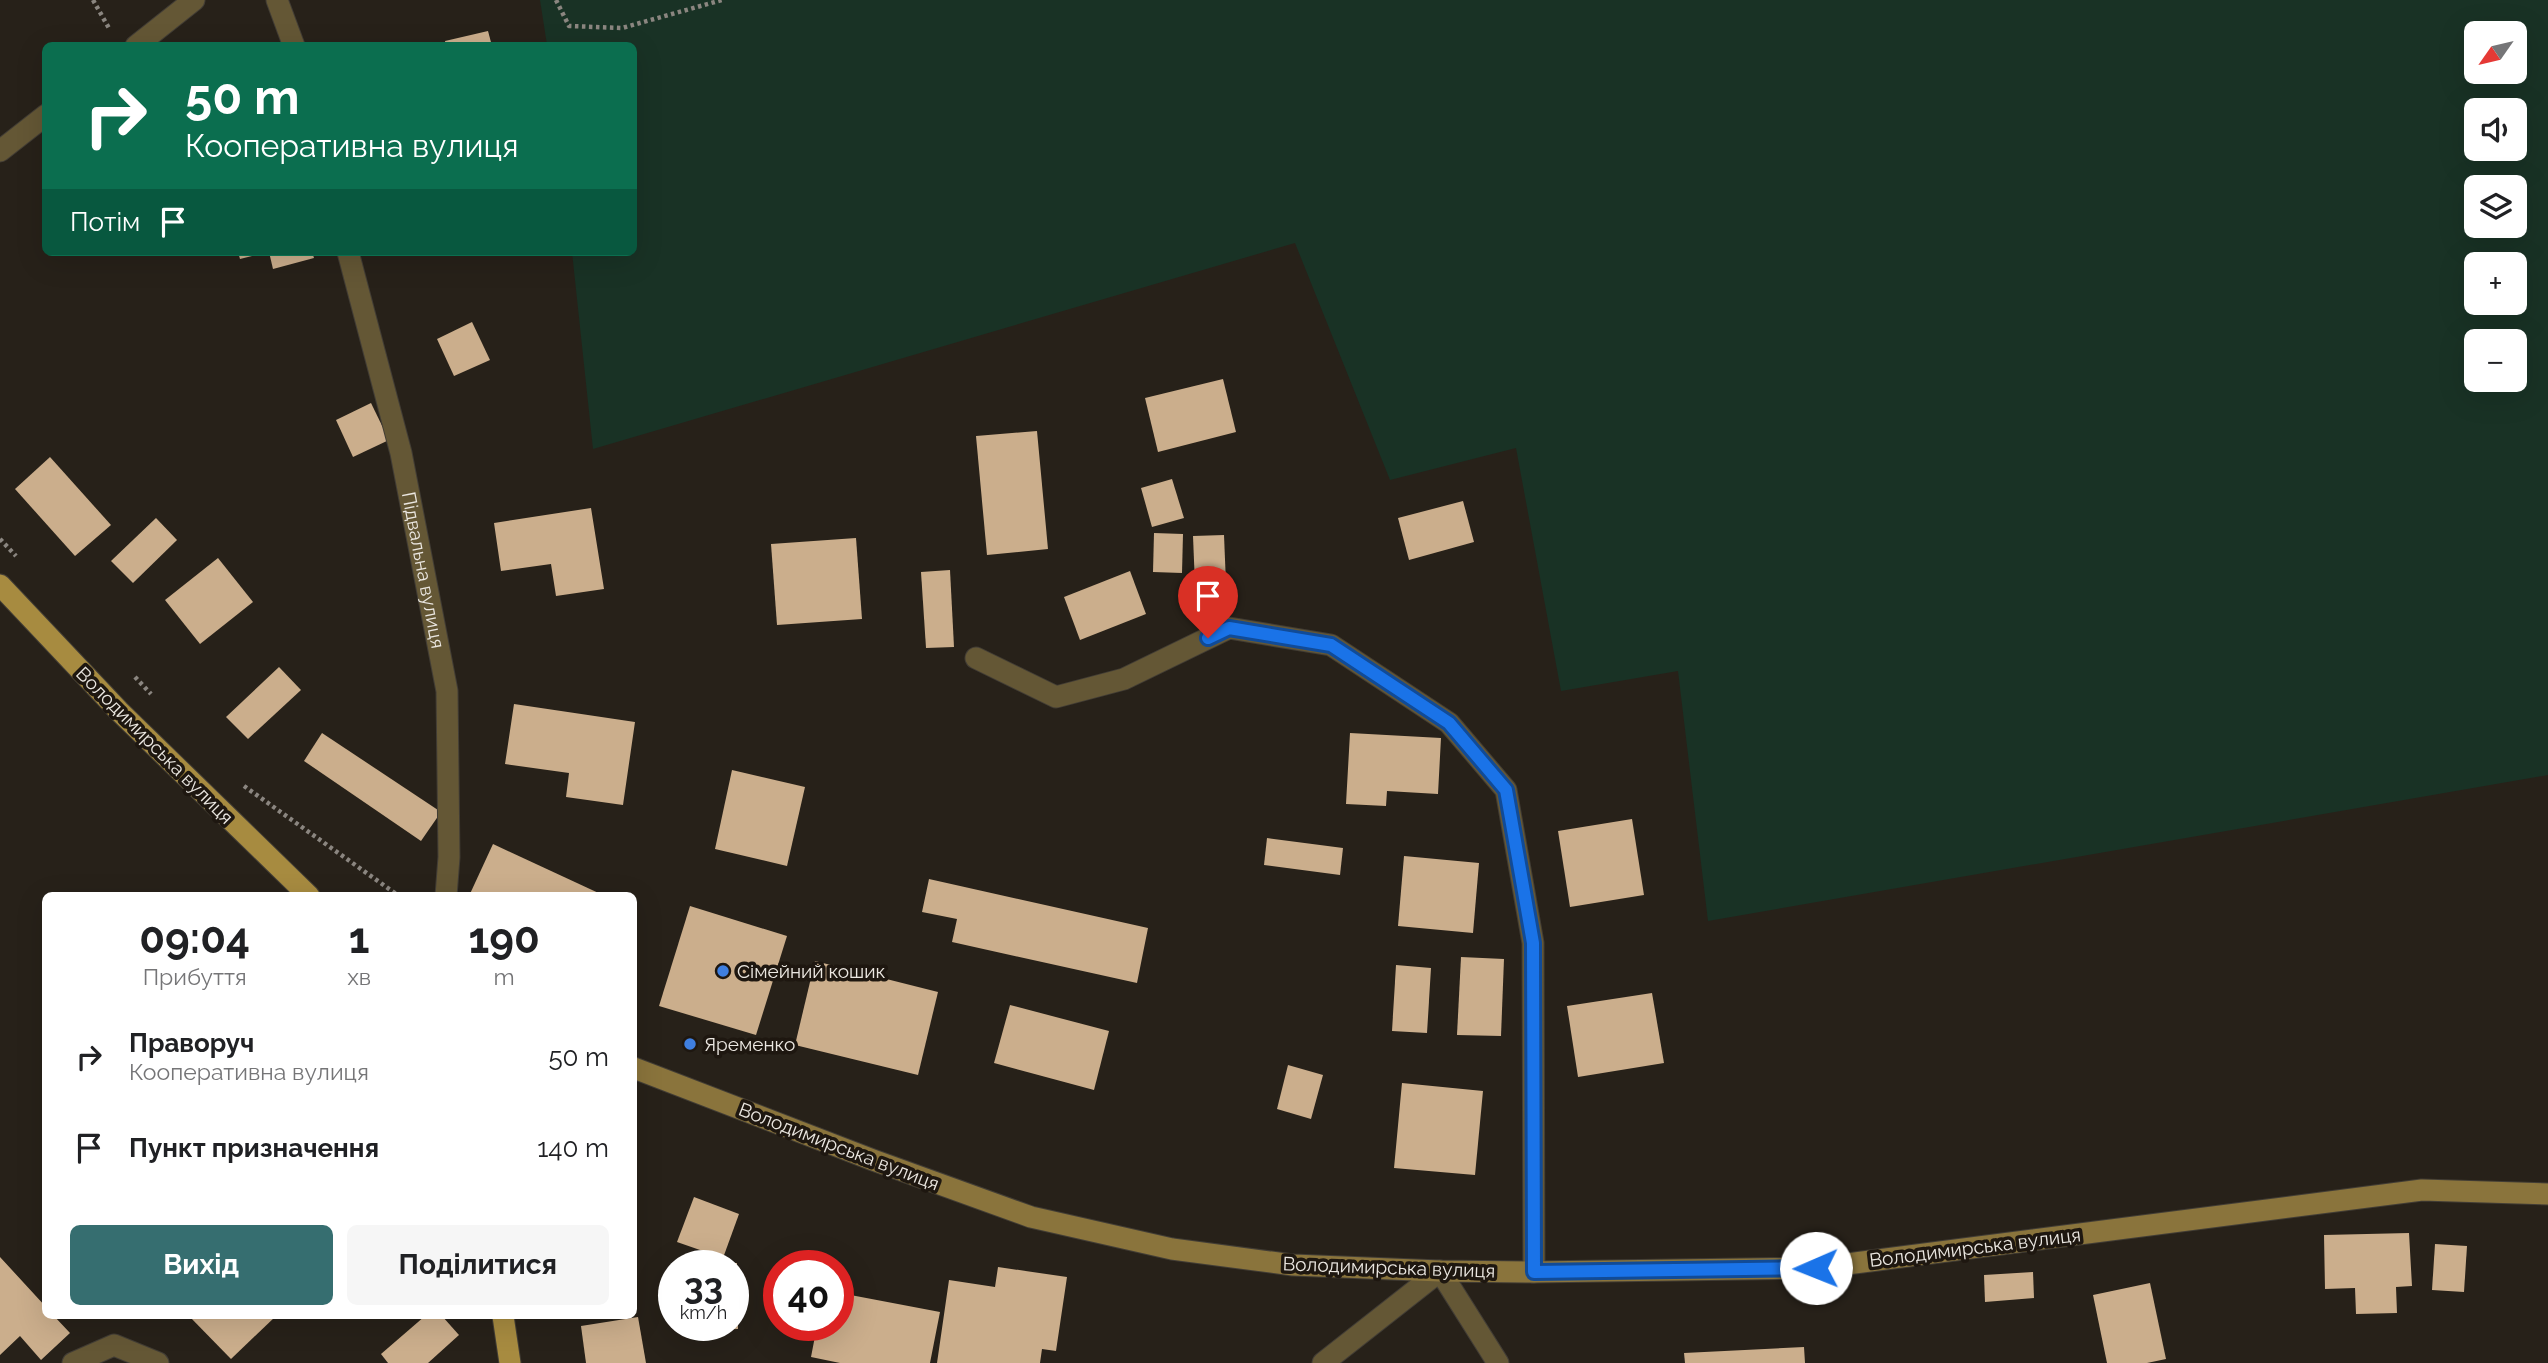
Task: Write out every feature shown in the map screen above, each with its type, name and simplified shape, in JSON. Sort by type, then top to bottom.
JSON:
[{"type":"main road","name":"Володимирська вулиця","points":[[0,585],[119,711],[308,892]]},
{"type":"main road","points":[[503,1319],[510,1363]]},
{"type":"street","points":[[141,42],[194,0]]},
{"type":"street","points":[[277,0],[293,42]]},
{"type":"street","points":[[0,150],[42,118]]},
{"type":"street","name":"Підвальна вулиця","points":[[349,256],[401,453],[447,691],[449,857],[446,892]]},
{"type":"street","points":[[976,658],[1056,697],[1124,679],[1229,628],[1331,645],[1449,723],[1506,790],[1533,943],[1534,1272]]},
{"type":"street","name":"Володимирська вулиця","points":[[637,1069],[873,1160],[1031,1217],[1172,1249],[1293,1265],[1534,1272],[1816,1268],[2422,1189],[2548,1194]]},
{"type":"street","points":[[1323,1363],[1440,1271],[1498,1363]]},
{"type":"street","points":[[73,1363],[114,1345],[158,1363]]},
{"type":"path","points":[[93,0],[114,36]]},
{"type":"path","points":[[556,0],[569,26],[622,28],[722,0]]},
{"type":"path","points":[[0,539],[16,557]]},
{"type":"path","points":[[130,672],[158,701]]},
{"type":"path","points":[[233,778],[393,892]]},
{"type":"green space","points":[[540,0],[2548,0],[2548,775],[1708,921],[1678,671],[1561,691],[1516,448],[1390,480],[1295,243],[593,449],[572,256],[637,256],[637,42],[547,42]]},
{"type":"building","points":[[488,31],[491,42],[445,42]]},
{"type":"building","points":[[270,256],[314,258],[273,269]]},
{"type":"building","points":[[472,322],[490,360],[454,376],[437,339]]},
{"type":"building","points":[[1223,379],[1236,432],[1158,452],[1145,398]]},
{"type":"building","points":[[371,403],[389,440],[353,457],[336,420]]},
{"type":"building","points":[[1037,431],[1048,549],[987,555],[976,436]]},
{"type":"building","points":[[50,457],[111,525],[75,556],[15,489]]},
{"type":"building","points":[[1172,479],[1184,518],[1152,527],[1141,488]]},
{"type":"building","points":[[1463,501],[1474,542],[1409,560],[1398,518]]},
{"type":"building","points":[[591,508],[604,589],[556,596],[551,564],[501,571],[494,523]]},
{"type":"building","points":[[156,518],[177,540],[133,583],[111,561]]},
{"type":"building","points":[[1154,533],[1183,534],[1182,573],[1153,572]]},
{"type":"building","points":[[1224,535],[1226,584],[1195,585],[1193,536]]},
{"type":"building","points":[[856,538],[862,619],[777,625],[771,544]]},
{"type":"building","points":[[218,558],[253,602],[200,644],[165,600]]},
{"type":"building","points":[[950,570],[954,647],[926,648],[921,572]]},
{"type":"building","points":[[1130,571],[1146,614],[1080,640],[1064,597]]},
{"type":"building","points":[[279,667],[301,690],[248,739],[226,717]]},
{"type":"building","points":[[514,704],[635,722],[623,805],[566,797],[569,773],[505,764]]},
{"type":"building","points":[[322,733],[441,812],[421,841],[304,761]]},
{"type":"building","points":[[1350,733],[1441,738],[1438,794],[1387,791],[1386,806],[1346,804]]},
{"type":"building","points":[[732,770],[805,787],[787,866],[715,849]]},
{"type":"building","points":[[1632,819],[1644,895],[1570,907],[1558,831]]},
{"type":"building","points":[[1267,838],[1343,848],[1340,875],[1264,865]]},
{"type":"building","points":[[493,844],[596,892],[471,892]]},
{"type":"building","points":[[1404,856],[1479,863],[1473,933],[1398,926]]},
{"type":"building","points":[[929,879],[1148,928],[1137,983],[952,942],[957,919],[922,912]]},
{"type":"building","name":"Сімейний кошик","points":[[690,906],[787,936],[756,1035],[659,1006]]},
{"type":"building","points":[[1461,957],[1504,959],[1501,1036],[1457,1035]]},
{"type":"building","points":[[815,961],[938,992],[918,1075],[795,1045]]},
{"type":"building","points":[[1396,965],[1431,968],[1427,1033],[1392,1031]]},
{"type":"building","points":[[1652,993],[1664,1063],[1578,1077],[1567,1006]]},
{"type":"building","points":[[1010,1005],[1109,1031],[1094,1090],[994,1063]]},
{"type":"building","points":[[1288,1065],[1323,1075],[1311,1119],[1277,1109]]},
{"type":"building","points":[[1402,1083],[1483,1091],[1475,1175],[1394,1168]]},
{"type":"building","points":[[694,1197],[739,1214],[726,1250],[700,1250],[677,1242]]},
{"type":"building","points":[[2409,1233],[2412,1286],[2396,1287],[2397,1313],[2356,1314],[2355,1288],[2325,1289],[2324,1235]]},
{"type":"building","points":[[2435,1244],[2467,1246],[2464,1292],[2432,1290]]},
{"type":"building","points":[[0,1257],[42,1303],[42,1319],[57,1319],[70,1333],[41,1360],[20,1336],[0,1355]]},
{"type":"building","points":[[998,1267],[1067,1277],[1056,1351],[1042,1349],[1040,1363],[937,1363],[949,1280],[995,1287]]},
{"type":"building","points":[[2033,1272],[2034,1298],[1985,1302],[1984,1275]]},
{"type":"building","points":[[2150,1283],[2166,1359],[2147,1363],[2107,1363],[2093,1295]]},
{"type":"building","points":[[854,1296],[940,1312],[930,1363],[840,1363],[811,1357],[814,1341],[854,1341]]},
{"type":"building","points":[[637,1317],[646,1363],[586,1363],[581,1326]]},
{"type":"building","points":[[192,1319],[273,1319],[231,1359]]},
{"type":"building","points":[[422,1319],[445,1319],[459,1335],[428,1363],[388,1363],[381,1354]]},
{"type":"building","points":[[1804,1347],[1805,1363],[1685,1363],[1684,1353]]},
{"type":"place","name":"Сімейний кошик","points":[[723,971]]},
{"type":"place","name":"Яременко","points":[[690,1044]]},
{"type":"route","points":[[1208,638],[1229,628],[1331,645],[1449,723],[1506,790],[1533,943],[1534,1272],[1816,1268]]}]
